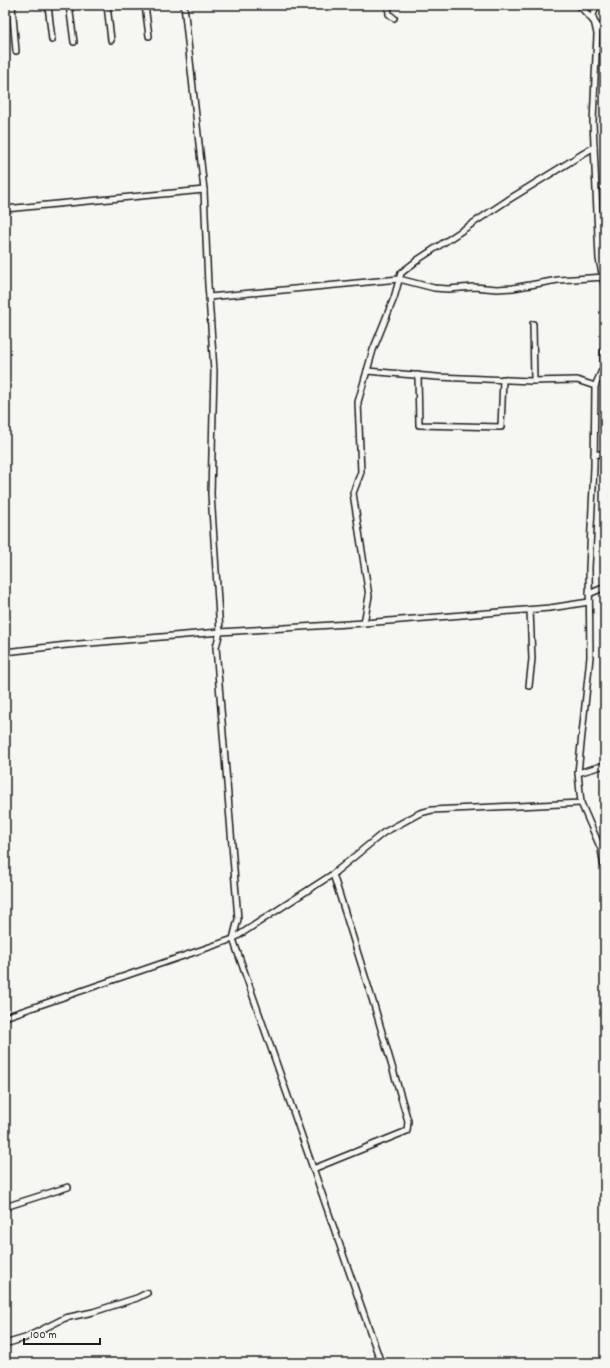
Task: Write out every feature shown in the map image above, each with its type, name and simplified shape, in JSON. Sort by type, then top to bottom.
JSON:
[{"type":"street","points":[[12,5],[16,52]]},
{"type":"street","points":[[48,5],[52,40]]},
{"type":"street","points":[[69,5],[74,42]]},
{"type":"street","points":[[107,5],[111,40]]},
{"type":"street","points":[[145,5],[149,36]]},
{"type":"street","points":[[184,5],[204,190],[208,285],[214,371],[211,494],[220,632],[216,647],[238,919],[233,939],[381,1363]]},
{"type":"street","points":[[388,5],[390,14],[394,18]]},
{"type":"street","points":[[579,5],[605,34]]},
{"type":"street","points":[[596,5],[593,16],[597,40],[593,122],[599,259],[604,277],[605,288]]},
{"type":"street","points":[[364,623],[370,596],[353,494],[361,472],[358,402],[373,350],[394,298],[401,273],[419,259],[508,200],[594,147]]},
{"type":"street","points":[[5,209],[204,190]]},
{"type":"street","points":[[599,244],[605,243]]},
{"type":"street","points":[[210,297],[399,279],[434,288],[448,289],[474,287],[497,289],[513,288],[558,280],[604,277]]},
{"type":"street","points":[[533,324],[534,381]]},
{"type":"street","points":[[605,328],[603,368],[595,386],[594,455],[589,568],[590,656],[578,773],[581,803],[601,849],[605,872]]},
{"type":"street","points":[[367,371],[503,380],[577,380],[595,386]]},
{"type":"street","points":[[418,375],[419,425],[501,427],[503,380]]},
{"type":"street","points":[[594,455],[605,453]]},
{"type":"street","points":[[589,594],[605,587]]},
{"type":"street","points":[[5,652],[67,645],[220,632],[364,623],[530,610],[589,602]]},
{"type":"street","points":[[529,686],[532,659],[530,610]]},
{"type":"street","points":[[578,773],[605,765]]},
{"type":"street","points":[[5,1017],[233,939],[333,874],[383,833],[420,813],[432,810],[581,803]]},
{"type":"street","points":[[313,1169],[407,1131],[408,1121],[333,874]]},
{"type":"street","points":[[5,1207],[68,1187]]},
{"type":"street","points":[[5,1344],[25,1338],[41,1328],[65,1318],[93,1312],[137,1298],[147,1293]]}]
